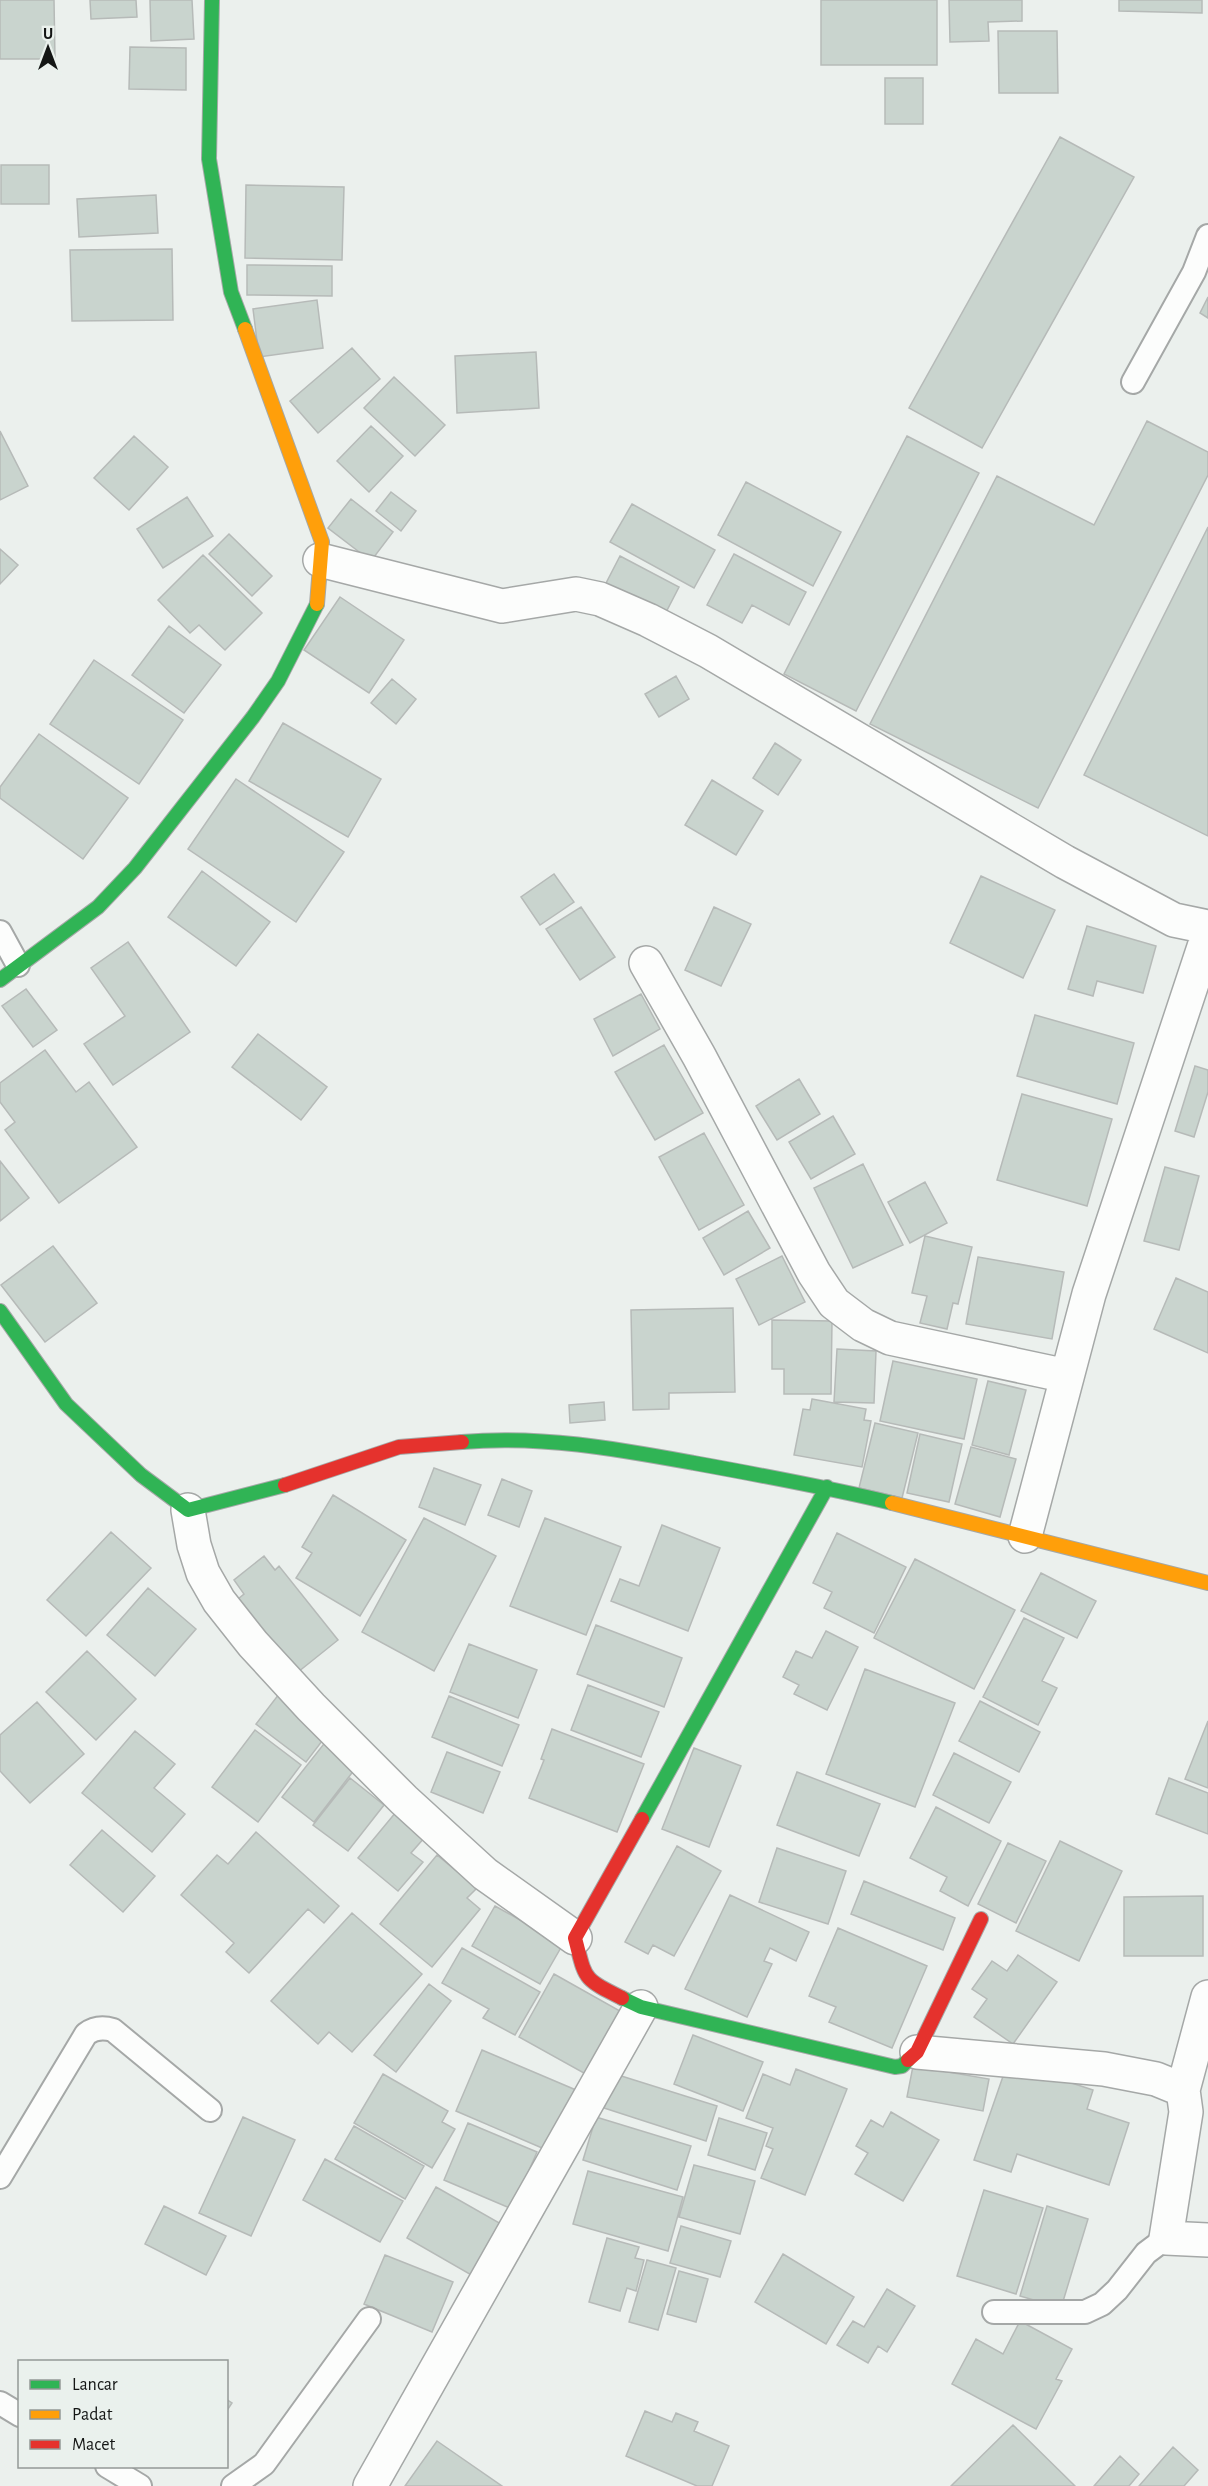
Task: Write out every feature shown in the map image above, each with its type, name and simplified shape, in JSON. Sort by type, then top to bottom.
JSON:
[{"type":"street","points":[[0,980],[98,907],[135,868],[278,681],[316,603],[322,542],[231,292],[208,159],[212,0]]},
{"type":"street","points":[[320,560],[502,606],[576,594],[600,599],[648,620],[708,651],[1065,862],[1174,920],[1208,927]]},
{"type":"street","points":[[1025,1536],[1089,1294],[1208,935]]},
{"type":"street","points":[[646,963],[699,1056],[814,1273],[834,1303],[863,1325],[890,1338],[1067,1376]]},
{"type":"street","points":[[0,1311],[66,1404],[141,1475],[189,1510],[194,1545],[203,1573],[219,1601],[252,1644],[311,1707],[396,1791],[485,1874],[574,1938],[585,1976],[594,1984],[641,2007],[888,2066],[902,2066],[917,2052],[981,1919]]},
{"type":"street","points":[[189,1510],[310,1478],[399,1447],[492,1439],[588,1444],[827,1487],[1208,1583]]},
{"type":"street","points":[[574,1938],[827,1487]]},
{"type":"street","points":[[1208,1997],[1183,2090],[1186,2112],[1166,2238],[1208,2240]]},
{"type":"street","points":[[370,2486],[641,2007]]},
{"type":"street","points":[[917,2052],[1104,2068],[1156,2079],[1183,2090]]},
{"type":"lane","points":[[1133,382],[1194,272],[1208,236]]},
{"type":"lane","points":[[0,932],[18,965]]},
{"type":"lane","points":[[0,2177],[86,2034],[92,2030],[106,2028],[113,2030],[210,2110]]},
{"type":"lane","points":[[994,2312],[1085,2312],[1102,2304],[1117,2290],[1146,2253],[1166,2238]]},
{"type":"lane","points":[[233,2486],[264,2464],[369,2319]]},
{"type":"lane","points":[[0,2403],[18,2414]]},
{"type":"lane","points":[[110,2468],[140,2486]]},
{"type":"building","points":[[0,0],[54,0],[55,59],[0,59]]},
{"type":"building","points":[[90,0],[136,0],[137,17],[91,19]]},
{"type":"building","points":[[150,0],[192,0],[194,39],[151,41]]},
{"type":"building","points":[[821,0],[937,0],[937,65],[821,65]]},
{"type":"building","points":[[949,0],[1022,0],[1022,21],[988,22],[989,41],[950,42]]},
{"type":"building","points":[[1119,0],[1202,0],[1202,13],[1119,11]]},
{"type":"building","points":[[998,31],[1057,31],[1058,93],[999,93]]},
{"type":"building","points":[[130,47],[186,48],[186,90],[129,89]]},
{"type":"building","points":[[885,78],[923,78],[923,124],[885,124]]},
{"type":"building","points":[[1060,137],[1134,177],[982,448],[909,408]]},
{"type":"building","points":[[1,165],[49,165],[49,204],[1,204]]},
{"type":"building","points":[[246,185],[344,187],[342,260],[245,258]]},
{"type":"building","points":[[156,195],[158,233],[79,237],[77,199]]},
{"type":"building","points":[[172,249],[173,320],[72,321],[70,250]]},
{"type":"building","points":[[247,265],[332,266],[332,296],[247,295]]},
{"type":"building","points":[[1208,297],[1208,318],[1200,313]]},
{"type":"building","points":[[317,300],[323,348],[259,357],[253,309]]},
{"type":"building","points":[[352,348],[380,379],[318,433],[290,401]]},
{"type":"building","points":[[536,352],[539,408],[457,413],[455,356]]},
{"type":"building","points":[[394,377],[445,425],[415,456],[364,408]]},
{"type":"building","points":[[1147,421],[1208,452],[1208,475],[1038,808],[870,724],[997,476],[1094,525]]},
{"type":"building","points":[[371,426],[403,456],[369,492],[337,461]]},
{"type":"building","points":[[0,431],[28,486],[0,500]]},
{"type":"building","points":[[134,436],[168,467],[129,510],[94,478]]},
{"type":"building","points":[[907,436],[979,473],[856,711],[784,674]]},
{"type":"building","points":[[746,482],[841,532],[813,586],[718,535]]},
{"type":"building","points":[[391,492],[416,511],[401,531],[376,511]]},
{"type":"building","points":[[187,497],[213,536],[163,568],[137,529]]},
{"type":"building","points":[[351,499],[393,532],[371,561],[328,528]]},
{"type":"building","points":[[632,504],[715,550],[694,588],[610,542]]},
{"type":"building","points":[[1208,527],[1208,836],[1084,775]]},
{"type":"building","points":[[229,534],[272,576],[252,596],[209,554]]},
{"type":"building","points":[[0,549],[18,565],[0,584]]},
{"type":"building","points":[[734,554],[806,592],[789,625],[752,605],[742,623],[707,605]]},
{"type":"building","points":[[203,555],[262,613],[225,650],[199,625],[190,633],[158,600]]},
{"type":"building","points":[[620,556],[679,587],[662,620],[603,589]]},
{"type":"building","points":[[340,597],[404,640],[369,693],[304,650]]},
{"type":"building","points":[[169,626],[221,665],[184,713],[132,675]]},
{"type":"building","points":[[94,660],[183,720],[139,784],[50,724]]},
{"type":"building","points":[[676,676],[689,699],[659,717],[645,694]]},
{"type":"building","points":[[392,679],[416,699],[396,724],[371,703]]},
{"type":"building","points":[[283,723],[381,779],[348,837],[249,781]]},
{"type":"building","points":[[39,734],[128,798],[83,859],[0,798],[0,787]]},
{"type":"building","points":[[775,743],[801,760],[778,795],[753,778]]},
{"type":"building","points":[[236,779],[344,852],[296,922],[188,849]]},
{"type":"building","points":[[712,780],[763,811],[736,855],[685,825]]},
{"type":"building","points":[[202,871],[270,922],[236,966],[168,917]]},
{"type":"building","points":[[554,874],[574,902],[540,925],[521,897]]},
{"type":"building","points":[[981,876],[1055,910],[1023,978],[950,943]]},
{"type":"building","points":[[581,907],[615,957],[580,980],[546,929]]},
{"type":"building","points":[[714,907],[751,924],[721,986],[685,970]]},
{"type":"building","points":[[1087,926],[1156,946],[1143,993],[1097,981],[1093,996],[1068,989]]},
{"type":"building","points":[[128,942],[190,1032],[113,1085],[84,1044],[125,1016],[91,968]]},
{"type":"building","points":[[26,989],[57,1030],[33,1047],[2,1006]]},
{"type":"building","points":[[641,994],[660,1029],[613,1056],[594,1019]]},
{"type":"building","points":[[1035,1015],[1134,1043],[1117,1104],[1017,1076]]},
{"type":"building","points":[[258,1034],[327,1087],[301,1120],[232,1067]]},
{"type":"building","points":[[664,1045],[703,1113],[655,1140],[615,1072]]},
{"type":"building","points":[[45,1050],[76,1092],[89,1082],[137,1147],[59,1203],[5,1130],[15,1122],[0,1102],[0,1083]]},
{"type":"building","points":[[1195,1066],[1208,1070],[1208,1092],[1194,1137],[1175,1131]]},
{"type":"building","points":[[799,1079],[820,1114],[777,1140],[756,1106]]},
{"type":"building","points":[[1022,1094],[1112,1119],[1087,1206],[997,1180]]},
{"type":"building","points":[[833,1116],[855,1154],[811,1179],[789,1142]]},
{"type":"building","points":[[704,1133],[744,1205],[699,1230],[659,1157]]},
{"type":"building","points":[[0,1161],[29,1198],[0,1221]]},
{"type":"building","points":[[863,1164],[903,1245],[853,1268],[814,1188]]},
{"type":"building","points":[[1165,1167],[1199,1176],[1179,1250],[1144,1241]]},
{"type":"building","points":[[925,1182],[947,1223],[910,1243],[888,1202]]},
{"type":"building","points":[[748,1211],[770,1248],[724,1275],[703,1238]]},
{"type":"building","points":[[925,1236],[972,1247],[958,1304],[953,1303],[947,1329],[920,1323],[927,1296],[912,1293]]},
{"type":"building","points":[[53,1246],[97,1303],[45,1342],[1,1285]]},
{"type":"building","points":[[782,1256],[805,1302],[759,1325],[736,1279]]},
{"type":"building","points":[[978,1257],[1064,1272],[1052,1339],[966,1324]]},
{"type":"building","points":[[1176,1278],[1208,1292],[1208,1353],[1154,1329]]},
{"type":"building","points":[[733,1308],[735,1392],[669,1393],[669,1409],[633,1410],[631,1310]]},
{"type":"building","points":[[772,1320],[832,1321],[831,1394],[784,1394],[784,1369],[772,1369]]},
{"type":"building","points":[[837,1349],[876,1351],[874,1403],[834,1402]]},
{"type":"building","points":[[893,1361],[977,1379],[964,1439],[880,1421]]},
{"type":"building","points":[[988,1381],[1026,1390],[1009,1455],[972,1445]]},
{"type":"building","points":[[812,1399],[866,1409],[864,1420],[871,1421],[862,1467],[794,1455],[803,1409],[810,1410]]},
{"type":"building","points":[[604,1402],[605,1420],[570,1423],[569,1405]]},
{"type":"building","points":[[875,1423],[918,1433],[902,1498],[859,1488]]},
{"type":"building","points":[[920,1434],[962,1444],[949,1502],[907,1493]]},
{"type":"building","points":[[971,1447],[1016,1459],[1000,1517],[955,1504]]},
{"type":"building","points":[[434,1468],[481,1485],[465,1525],[419,1507]]},
{"type":"building","points":[[502,1479],[532,1491],[519,1527],[488,1515]]},
{"type":"building","points":[[333,1495],[406,1540],[360,1616],[296,1578],[312,1553],[302,1547]]},
{"type":"building","points":[[424,1518],[496,1556],[434,1671],[362,1632]]},
{"type":"building","points":[[545,1518],[621,1547],[586,1635],[510,1606]]},
{"type":"building","points":[[662,1525],[720,1548],[688,1631],[611,1601],[620,1579],[639,1586]]},
{"type":"building","points":[[111,1532],[151,1568],[86,1636],[47,1600]]},
{"type":"building","points":[[837,1533],[906,1567],[874,1633],[824,1608],[832,1592],[813,1583]]},
{"type":"building","points":[[264,1556],[275,1570],[279,1566],[338,1640],[298,1672],[238,1599],[244,1594],[234,1580]]},
{"type":"building","points":[[915,1559],[1015,1610],[974,1689],[874,1638]]},
{"type":"building","points":[[1041,1573],[1096,1601],[1077,1638],[1021,1611]]},
{"type":"building","points":[[148,1588],[196,1629],[155,1676],[107,1635]]},
{"type":"building","points":[[1024,1618],[1064,1638],[1042,1681],[1057,1688],[1038,1725],[983,1697]]},
{"type":"building","points":[[596,1625],[682,1658],[664,1707],[577,1674]]},
{"type":"building","points":[[826,1631],[858,1647],[827,1710],[794,1694],[799,1685],[783,1677],[796,1651],[812,1658]]},
{"type":"building","points":[[469,1644],[537,1670],[518,1718],[450,1692]]},
{"type":"building","points":[[87,1651],[136,1699],[96,1740],[46,1692]]},
{"type":"building","points":[[865,1669],[955,1703],[915,1807],[826,1774]]},
{"type":"building","points":[[588,1685],[659,1712],[641,1757],[571,1730]]},
{"type":"building","points":[[279,1694],[329,1732],[306,1762],[256,1724]]},
{"type":"building","points":[[449,1696],[519,1725],[502,1766],[432,1737]]},
{"type":"building","points":[[980,1701],[1040,1732],[1019,1772],[959,1741]]},
{"type":"building","points":[[37,1702],[84,1754],[30,1803],[0,1771],[0,1735]]},
{"type":"building","points":[[1208,1721],[1208,1788],[1185,1779]]},
{"type":"building","points":[[552,1729],[644,1764],[617,1832],[529,1798],[544,1760],[541,1759]]},
{"type":"building","points":[[255,1730],[301,1765],[258,1822],[212,1787]]},
{"type":"building","points":[[135,1731],[175,1764],[154,1788],[185,1814],[152,1852],[82,1793]]},
{"type":"building","points":[[327,1740],[358,1765],[314,1822],[282,1797]]},
{"type":"building","points":[[694,1748],[741,1766],[709,1847],[662,1829]]},
{"type":"building","points":[[447,1752],[500,1772],[483,1813],[431,1792]]},
{"type":"building","points":[[954,1753],[1011,1782],[989,1823],[933,1795]]},
{"type":"building","points":[[797,1772],[880,1804],[859,1856],[777,1825]]},
{"type":"building","points":[[350,1778],[384,1805],[348,1851],[313,1825]]},
{"type":"building","points":[[1169,1778],[1208,1793],[1208,1834],[1156,1814]]},
{"type":"building","points":[[936,1807],[1001,1841],[968,1906],[940,1891],[947,1877],[910,1858]]},
{"type":"building","points":[[396,1812],[425,1837],[411,1853],[423,1862],[398,1891],[358,1858]]},
{"type":"building","points":[[102,1830],[155,1876],[123,1912],[70,1865]]},
{"type":"building","points":[[256,1832],[339,1906],[324,1923],[308,1909],[249,1973],[226,1952],[234,1943],[181,1895],[217,1855],[228,1864]]},
{"type":"building","points":[[1060,1841],[1122,1871],[1079,1961],[1016,1931]]},
{"type":"building","points":[[1008,1843],[1046,1861],[1016,1923],[978,1904]]},
{"type":"building","points":[[677,1846],[721,1871],[674,1956],[653,1945],[648,1954],[625,1942]]},
{"type":"building","points":[[777,1848],[846,1871],[828,1924],[759,1902]]},
{"type":"building","points":[[437,1855],[477,1888],[467,1898],[480,1909],[432,1967],[380,1924]]},
{"type":"building","points":[[864,1881],[955,1918],[943,1950],[851,1914]]},
{"type":"building","points":[[730,1895],[809,1932],[796,1961],[770,1948],[764,1961],[772,1964],[747,2017],[685,1989]]},
{"type":"building","points":[[1203,1896],[1203,1956],[1124,1956],[1124,1897]]},
{"type":"building","points":[[495,1906],[563,1944],[540,1984],[472,1946]]},
{"type":"building","points":[[352,1913],[422,1974],[352,2052],[329,2032],[318,2044],[271,2001]]},
{"type":"building","points":[[838,1928],[927,1966],[892,2048],[829,2022],[836,2007],[809,1996]]},
{"type":"building","points":[[462,1948],[540,1992],[515,2035],[483,2018],[489,2009],[442,1983]]},
{"type":"building","points":[[1018,1955],[1057,1982],[1013,2044],[974,2017],[987,1999],[972,1989],[992,1961],[1007,1971]]},
{"type":"building","points":[[554,1974],[627,2015],[591,2077],[519,2037]]},
{"type":"building","points":[[429,1984],[451,2001],[396,2072],[374,2055]]},
{"type":"building","points":[[693,2035],[763,2062],[743,2111],[674,2084]]},
{"type":"building","points":[[482,2050],[576,2090],[549,2151],[456,2111]]},
{"type":"building","points":[[1008,2062],[1093,2090],[1087,2109],[1129,2123],[1109,2185],[1017,2154],[1011,2172],[974,2160]]},
{"type":"building","points":[[913,2066],[989,2079],[983,2111],[907,2097]]},
{"type":"building","points":[[796,2069],[847,2089],[805,2195],[761,2178],[773,2149],[766,2146],[773,2128],[746,2118],[763,2074],[790,2085]]},
{"type":"building","points":[[383,2074],[448,2111],[442,2122],[455,2129],[432,2168],[354,2123]]},
{"type":"building","points":[[615,2074],[717,2106],[706,2141],[604,2108]]},
{"type":"building","points":[[891,2112],[939,2140],[903,2201],[855,2174],[868,2153],[856,2146],[871,2120],[883,2127]]},
{"type":"building","points":[[243,2117],[295,2140],[251,2236],[199,2213]]},
{"type":"building","points":[[596,2117],[691,2146],[677,2190],[583,2160]]},
{"type":"building","points":[[719,2118],[767,2133],[755,2170],[708,2155]]},
{"type":"building","points":[[468,2123],[537,2152],[512,2209],[444,2180]]},
{"type":"building","points":[[354,2126],[424,2166],[405,2199],[335,2159]]},
{"type":"building","points":[[325,2159],[403,2201],[380,2242],[303,2200]]},
{"type":"building","points":[[694,2165],[755,2181],[740,2234],[679,2217]]},
{"type":"building","points":[[588,2171],[683,2197],[668,2251],[573,2224]]},
{"type":"building","points":[[436,2187],[510,2229],[480,2280],[407,2238]]},
{"type":"building","points":[[984,2190],[1043,2208],[1016,2294],[957,2276]]},
{"type":"building","points":[[164,2206],[226,2236],[206,2275],[145,2244]]},
{"type":"building","points":[[1047,2206],[1088,2219],[1061,2308],[1020,2296]]},
{"type":"building","points":[[681,2226],[731,2241],[720,2277],[670,2263]]},
{"type":"building","points":[[607,2238],[639,2247],[635,2258],[644,2260],[636,2291],[627,2288],[620,2311],[589,2302]]},
{"type":"building","points":[[783,2254],[854,2297],[826,2344],[755,2302]]},
{"type":"building","points":[[385,2255],[453,2282],[432,2332],[364,2304]]},
{"type":"building","points":[[647,2260],[676,2268],[658,2330],[629,2322]]},
{"type":"building","points":[[679,2271],[708,2279],[696,2322],[667,2314]]},
{"type":"building","points":[[887,2289],[915,2306],[887,2352],[878,2346],[868,2363],[837,2345],[853,2321],[864,2327]]},
{"type":"building","points":[[1020,2321],[1072,2349],[1056,2379],[1062,2381],[1036,2429],[952,2384],[976,2339],[1003,2354]]},
{"type":"building","points":[[645,2411],[672,2422],[676,2413],[698,2422],[694,2431],[729,2446],[712,2486],[697,2486],[626,2456]]},
{"type":"building","points":[[1013,2425],[1075,2486],[951,2486]]},
{"type":"building","points":[[437,2441],[502,2486],[405,2486]]},
{"type":"building","points":[[1173,2447],[1198,2470],[1184,2486],[1139,2486]]},
{"type":"building","points":[[1120,2456],[1139,2474],[1129,2486],[1094,2486]]},
{"type":"traffic: fast","points":[[212,0],[209,159],[231,292],[245,329]]},
{"type":"traffic: fast","points":[[0,980],[98,907],[135,868],[253,717],[278,681],[317,604]]},
{"type":"traffic: fast","points":[[0,1311],[66,1404],[141,1475],[188,1510],[285,1485]]},
{"type":"traffic: fast","points":[[462,1442],[521,1440],[608,1448],[768,1477],[892,1503]]},
{"type":"traffic: fast","points":[[642,1819],[827,1487]]},
{"type":"traffic: fast","points":[[622,1998],[641,2007],[895,2067],[902,2066],[908,2060]]},
{"type":"traffic: slow","points":[[245,329],[322,542],[317,604]]},
{"type":"traffic: slow","points":[[892,1503],[1208,1583]]},
{"type":"traffic: jam","points":[[285,1485],[399,1447],[462,1442]]},
{"type":"traffic: jam","points":[[622,1998],[599,1986],[588,1976],[581,1962],[575,1938],[642,1819]]},
{"type":"traffic: jam","points":[[908,2060],[917,2052],[981,1919]]}]
